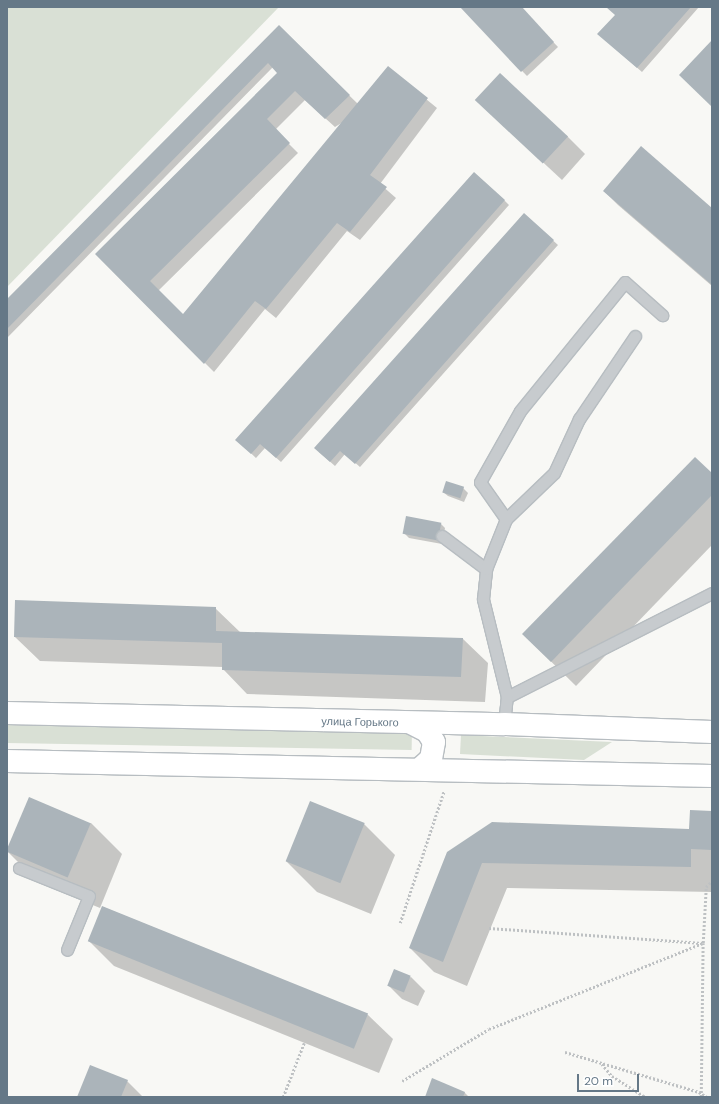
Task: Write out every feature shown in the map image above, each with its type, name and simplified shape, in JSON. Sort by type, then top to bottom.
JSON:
[{"type":"main road","name":"улица Горького","points":[[7,714],[504,724],[712,732]]},
{"type":"main road","points":[[411,723],[427,731],[434,742],[431,759],[420,769]]},
{"type":"main road","points":[[7,761],[712,776]]},
{"type":"lane","points":[[506,519],[480,482],[520,411],[625,282],[662,315]]},
{"type":"lane","points":[[504,724],[507,697],[483,599],[486,569],[506,519],[554,473],[579,419],[635,336]]},
{"type":"lane","points":[[442,536],[486,569]]},
{"type":"lane","points":[[507,697],[712,593]]},
{"type":"lane","points":[[19,868],[89,896],[67,950]]},
{"type":"path","points":[[400,923],[444,792],[444,786]]},
{"type":"path","points":[[701,1097],[703,943],[706,887],[712,881]]},
{"type":"path","points":[[489,928],[703,943]]},
{"type":"path","points":[[402,1081],[489,1029],[703,943]]},
{"type":"path","points":[[283,1097],[304,1043]]},
{"type":"path","points":[[565,1052],[700,1092],[707,1097]]},
{"type":"path","points":[[602,1063],[612,1076],[646,1097]]},
{"type":"shaded area","points":[[7,7],[279,7],[7,287]]},
{"type":"shaded area","points":[[7,725],[412,732],[412,750],[7,743]]},
{"type":"shaded area","points":[[461,735],[612,742],[584,760],[460,754]]},
{"type":"building","points":[[460,7],[522,7],[554,42],[521,72]]},
{"type":"building","points":[[606,7],[691,7],[637,68],[597,34],[615,15]]},
{"type":"building","points":[[279,25],[350,95],[325,119],[295,91],[267,119],[290,143],[150,281],[183,314],[388,66],[428,98],[370,175],[387,187],[350,232],[337,223],[266,309],[255,301],[204,364],[95,254],[277,73],[268,63],[7,329],[7,299]]},
{"type":"building","points":[[712,40],[712,107],[679,75]]},
{"type":"building","points":[[500,73],[568,136],[543,163],[475,100]]},
{"type":"building","points":[[641,146],[712,208],[712,285],[603,191]]},
{"type":"building","points":[[474,172],[505,200],[276,458],[260,444],[251,454],[235,440]]},
{"type":"building","points":[[524,213],[554,240],[355,464],[340,451],[330,462],[314,448]]},
{"type":"building","points":[[695,457],[712,473],[712,495],[551,662],[522,634]]},
{"type":"building","points":[[446,481],[464,487],[460,498],[442,492]]},
{"type":"building","points":[[406,516],[441,523],[438,541],[403,534]]},
{"type":"building","points":[[15,600],[216,607],[216,631],[463,638],[461,677],[222,670],[222,643],[14,637]]},
{"type":"building","points":[[29,797],[91,823],[68,877],[7,852]]},
{"type":"building","points":[[310,801],[365,823],[340,883],[286,861]]},
{"type":"building","points":[[690,810],[712,811],[712,850],[691,849],[691,867],[482,863],[443,962],[409,948],[447,852],[492,822],[689,829]]},
{"type":"building","points":[[102,906],[368,1014],[354,1049],[88,941]]},
{"type":"building","points":[[394,969],[411,976],[404,992],[387,986]]},
{"type":"building","points":[[90,1065],[128,1080],[121,1097],[77,1097]]},
{"type":"building","points":[[432,1078],[465,1092],[463,1097],[425,1097]]}]
